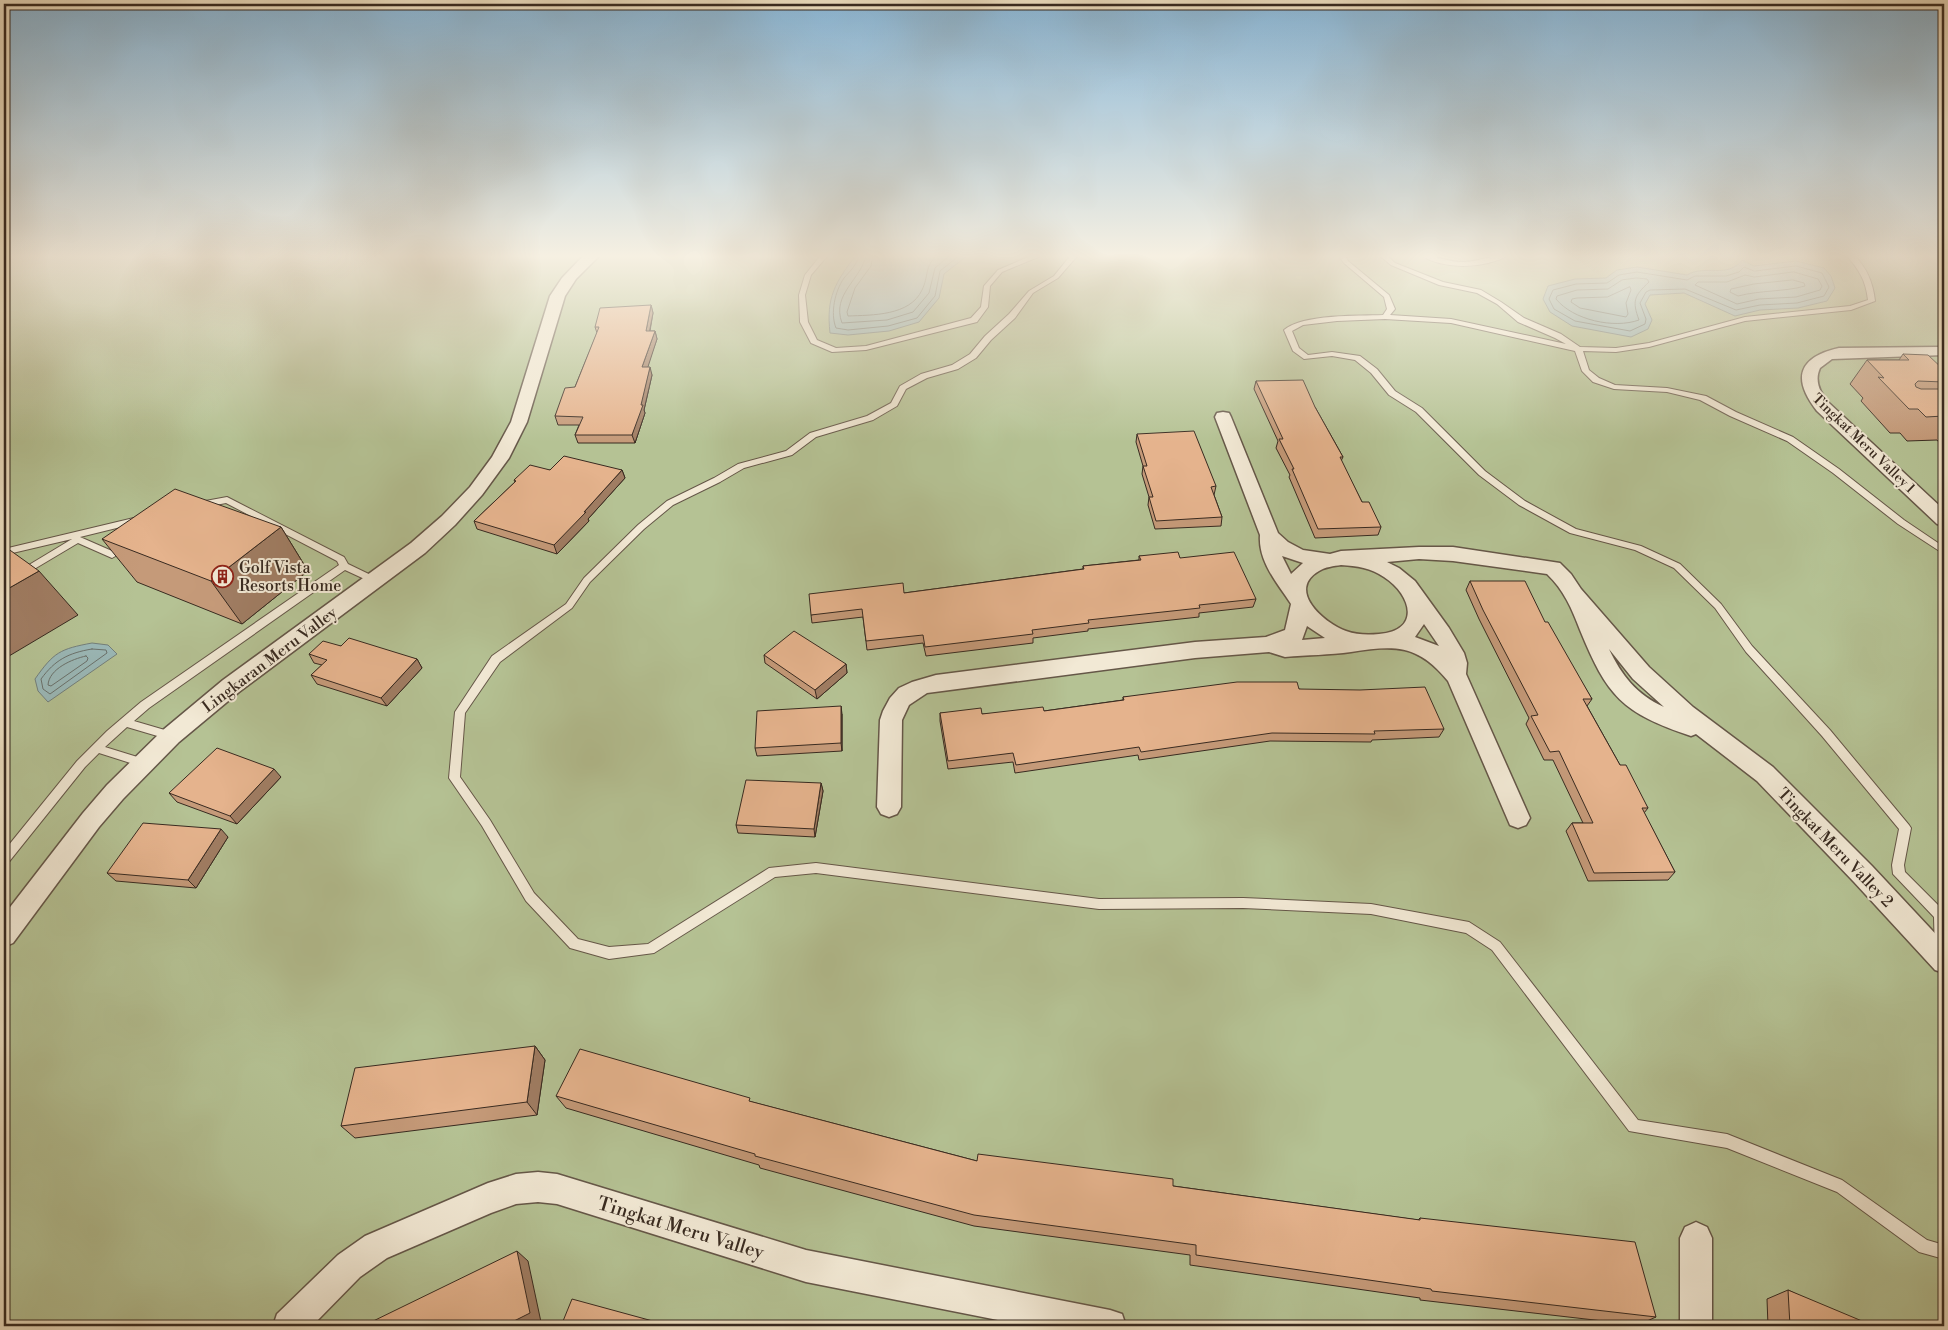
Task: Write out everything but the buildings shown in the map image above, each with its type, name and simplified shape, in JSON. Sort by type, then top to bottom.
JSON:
[{"type":"street","name":"Lingkaran Meru Valley","points":[[4,935],[91,820],[143,763],[171,736],[230,686],[374,580],[442,527],[462,506],[499,461],[520,419],[550,317]]},
{"type":"street","name":"Tingkat Meru Valley 1","points":[[1938,352],[1839,353],[1823,356],[1814,363],[1809,389],[1814,398],[1823,407],[1944,520]]},
{"type":"street","points":[[1223,417],[1269,535],[1276,545],[1291,554],[1373,564],[1388,570],[1413,594],[1447,641],[1458,665],[1457,677]]},
{"type":"street","points":[[1269,535],[1268,547],[1272,559],[1308,617],[1319,627],[1334,635],[1367,643]]},
{"type":"street","name":"Tingkat Meru Valley 2","points":[[1333,559],[1419,553],[1472,556],[1548,566],[1563,575],[1573,592],[1599,651],[1625,693],[1644,706],[1721,740],[1765,774],[1812,820],[1943,959]]},
{"type":"street","points":[[889,806],[890,720],[894,707],[902,698],[921,686],[1195,650],[1268,645],[1285,648],[1367,643],[1395,639],[1408,632],[1416,622],[1418,611],[1413,594],[1413,570],[1424,560],[1440,554]]},
{"type":"street","points":[[1268,645],[1295,635],[1298,578],[1305,570],[1333,559]]},
{"type":"street","points":[[1395,639],[1429,648],[1448,665],[1457,677],[1518,818]]},
{"type":"street","name":"Tingkat Meru Valley","points":[[289,1326],[349,1266],[376,1247],[488,1198],[516,1189],[538,1187],[558,1189],[806,1266],[1110,1326]]},
{"type":"street","points":[[1696,1238],[1696,1326]]},
{"type":"lane","points":[[804,317],[804,322],[814,341],[836,350],[866,348],[974,320],[976,317]]},
{"type":"lane","points":[[1011,317],[988,338],[973,356],[961,363],[924,376],[902,388],[894,404],[870,418],[813,435],[789,453],[741,466],[670,503],[608,558],[587,580],[569,606],[496,660],[460,712],[454,778],[486,823],[530,897],[574,944],[609,953],[650,949],[773,872],[816,868],[1098,904],[1243,903],[1371,909],[1469,928],[1496,946],[1634,1126],[1727,1141],[1842,1187],[1924,1247],[1944,1252]]},
{"type":"lane","points":[[1381,317],[1337,318],[1301,323],[1288,330],[1296,348],[1307,357],[1332,354],[1358,358],[1374,371],[1392,392],[1419,410],[1482,473],[1522,503],[1573,531],[1638,548],[1677,566],[1718,606],[1749,649],[1826,733],[1858,774],[1902,823],[1905,828],[1905,839],[1898,865],[1899,874],[1939,914],[1943,959]]},
{"type":"lane","points":[[1385,317],[1451,320],[1537,342],[1578,349],[1616,350],[1649,345],[1745,318],[1755,317]]},
{"type":"lane","points":[[1517,317],[1558,336],[1578,349],[1586,371],[1596,380],[1614,387],[1667,390],[1704,398],[1733,414],[1790,439],[1836,471],[1901,522],[1944,550]]},
{"type":"lane","points":[[194,507],[227,500],[341,559],[344,566],[374,580]]},
{"type":"lane","points":[[4,552],[78,537],[150,517]]},
{"type":"lane","points":[[78,537],[112,555],[137,540]]},
{"type":"lane","points":[[4,584],[78,537]]},
{"type":"lane","points":[[4,859],[96,748],[125,722],[145,705],[344,566]]},
{"type":"lane","points":[[125,722],[171,736]]},
{"type":"lane","points":[[96,748],[143,763]]},
{"type":"green space","points":[[4,317],[1944,317],[1944,1326],[4,1326]]},
{"type":"water","points":[[829,317],[923,317],[919,322],[889,331],[848,335],[830,333]]},
{"type":"water","points":[[1558,317],[1651,317],[1652,320],[1648,329],[1631,337],[1572,326]]},
{"type":"water","points":[[92,643],[108,645],[117,654],[48,702],[38,691],[35,679],[47,663],[59,653],[72,647]]},
{"type":"place","name":"Golf Vista Resorts Home","points":[[223,576]]}]
